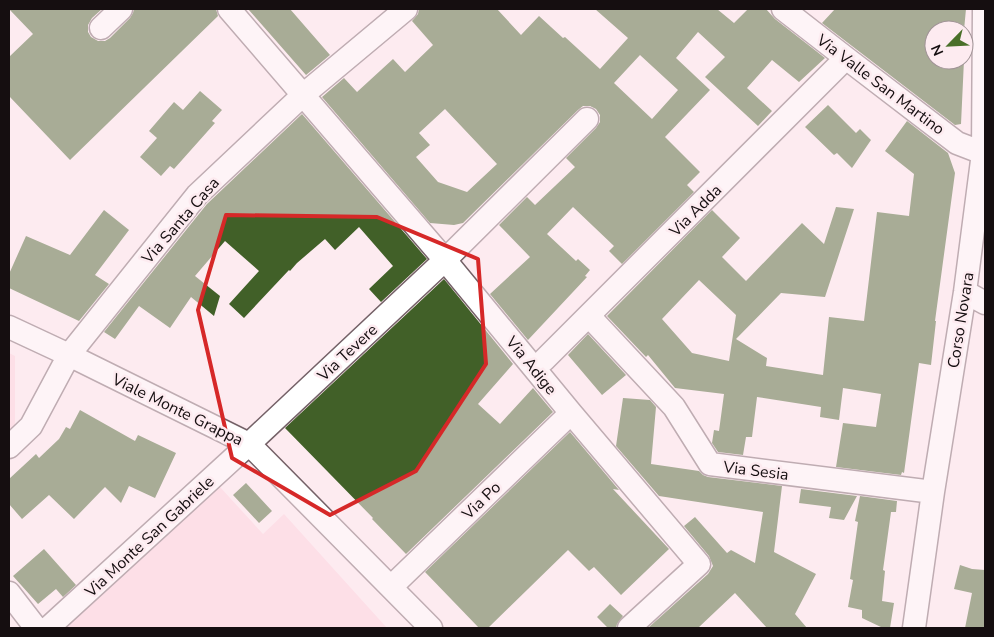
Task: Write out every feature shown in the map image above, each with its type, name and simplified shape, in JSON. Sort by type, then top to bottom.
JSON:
[{"type":"street","points":[[101,28],[121,9]]},
{"type":"street","points":[[228,9],[303,95]]},
{"type":"street","name":"Via Santa Casa","points":[[9,448],[31,426],[69,355],[197,195],[303,95],[406,9]]},
{"type":"street","name":"Via Valle San Martino","points":[[783,9],[957,143],[983,138]]},
{"type":"street","name":"Corso Novara","points":[[914,628],[933,492],[965,292],[983,138],[984,9]]},
{"type":"street","name":"Via Adda","points":[[544,360],[846,58]]},
{"type":"street","name":"Via Adige","points":[[303,95],[445,260],[699,564],[629,628]]},
{"type":"street","name":"Via Tevere","points":[[249,444],[445,260],[587,120]]},
{"type":"street","points":[[965,292],[985,303]]},
{"type":"street","name":"Via Sesia","points":[[590,316],[674,407],[710,464],[933,492]]},
{"type":"street","name":"Viale Monte Grappa","points":[[9,327],[249,444],[431,628]]},
{"type":"street","name":"Via Po","points":[[391,587],[571,413]]},
{"type":"street","name":"Via Monte San Gabriele","points":[[48,628],[249,444]]},
{"type":"street","points":[[9,593],[36,628]]},
{"type":"highlighted area","points":[[226,215],[377,217],[478,259],[486,364],[416,471],[330,515],[232,458],[198,310]]},
{"type":"shaded area","points":[[9,353],[15,356],[15,430],[9,436]]},
{"type":"shaded area","points":[[220,487],[263,534],[284,514],[387,628],[62,628]]},
{"type":"building","points":[[9,9],[102,9],[92,18],[88,25],[88,32],[91,37],[98,41],[105,41],[110,38],[130,18],[134,9],[216,9],[218,16],[70,160],[9,96],[9,57],[33,34]]},
{"type":"building","points":[[248,9],[290,9],[330,55],[306,75]]},
{"type":"building","points":[[419,9],[497,9],[521,35],[539,16],[600,69],[628,38],[595,9],[717,9],[734,23],[748,9],[766,9],[775,19],[825,58],[799,82],[772,60],[747,88],[772,111],[758,126],[705,77],[725,57],[698,32],[676,58],[710,90],[665,137],[700,172],[687,185],[694,192],[622,264],[609,251],[614,246],[573,207],[547,234],[576,261],[578,259],[590,270],[585,276],[587,277],[528,340],[490,294],[530,257],[499,225],[527,197],[535,205],[575,167],[566,158],[596,128],[600,122],[600,115],[596,109],[590,106],[583,106],[463,223],[454,225],[430,223],[322,97],[344,78],[357,92],[393,59],[405,72],[433,45],[412,21],[418,14]],"holes":[[[640,55],[678,90],[652,119],[614,83]],[[445,109],[497,164],[467,192],[438,182],[416,157],[430,145],[419,133]]]},
{"type":"building","points":[[835,9],[966,9],[965,20],[924,20],[924,70],[964,70],[961,124],[955,125],[822,23]]},
{"type":"building","points":[[200,91],[222,110],[212,121],[215,123],[174,169],[170,166],[161,176],[140,157],[157,138],[149,131],[174,102],[183,110]]},
{"type":"building","points":[[828,105],[856,133],[860,129],[871,140],[852,168],[837,153],[834,155],[805,127]]},
{"type":"building","points":[[302,114],[427,259],[381,302],[369,289],[393,266],[359,227],[335,250],[325,239],[289,270],[244,318],[229,304],[259,271],[225,241],[195,276],[220,296],[214,316],[191,297],[170,328],[139,306],[115,339],[104,332],[207,204]]},
{"type":"building","points":[[907,121],[948,153],[955,173],[931,365],[919,363],[904,473],[902,472],[901,475],[836,467],[843,423],[876,427],[881,394],[843,388],[839,420],[820,417],[821,407],[757,397],[752,437],[746,437],[743,455],[718,452],[712,443],[714,430],[719,431],[724,394],[675,388],[648,355],[646,357],[607,316],[712,210],[740,238],[722,257],[746,281],[802,223],[824,244],[836,207],[854,209],[825,297],[781,293],[736,339],[767,358],[766,366],[823,375],[829,317],[864,321],[877,212],[909,216],[914,174],[885,151]],"holes":[[[699,280],[736,315],[729,361],[692,353],[662,319]]]},
{"type":"building","points":[[104,210],[129,230],[95,275],[109,284],[79,321],[9,288],[9,274],[26,236],[70,255]]},
{"type":"building","points":[[444,279],[513,364],[478,404],[500,424],[533,388],[553,412],[406,554],[285,428]]},
{"type":"building","points":[[588,334],[626,375],[602,395],[568,355]]},
{"type":"building","points":[[623,398],[650,400],[656,407],[651,464],[699,471],[708,477],[782,486],[774,552],[816,574],[795,614],[807,628],[767,628],[735,593],[698,628],[648,628],[708,574],[713,566],[709,556],[684,526],[695,517],[727,553],[731,550],[755,563],[763,512],[659,496],[616,446]]},
{"type":"building","points":[[80,410],[135,441],[138,435],[176,453],[155,498],[129,486],[121,503],[105,487],[74,519],[49,495],[22,519],[9,504],[9,479],[36,454],[39,458],[59,439],[66,427],[70,429]]},
{"type":"building","points":[[570,432],[619,490],[613,489],[669,549],[621,595],[594,567],[589,571],[568,550],[488,628],[479,628],[425,572]]},
{"type":"building","points":[[246,483],[272,511],[259,523],[233,495]]},
{"type":"building","points":[[801,489],[857,496],[844,520],[829,518],[831,507],[799,503]]},
{"type":"building","points":[[860,496],[897,501],[896,512],[891,512],[883,570],[885,571],[882,601],[894,603],[890,628],[883,628],[862,618],[862,610],[848,607],[853,580],[850,579],[858,522],[855,521]]},
{"type":"building","points":[[44,549],[76,585],[63,597],[56,589],[38,604],[13,576]]},
{"type":"building","points":[[960,565],[972,569],[985,570],[985,628],[965,628],[972,593],[954,589]]},
{"type":"building","points":[[610,604],[623,616],[616,628],[608,628],[597,617]]}]
